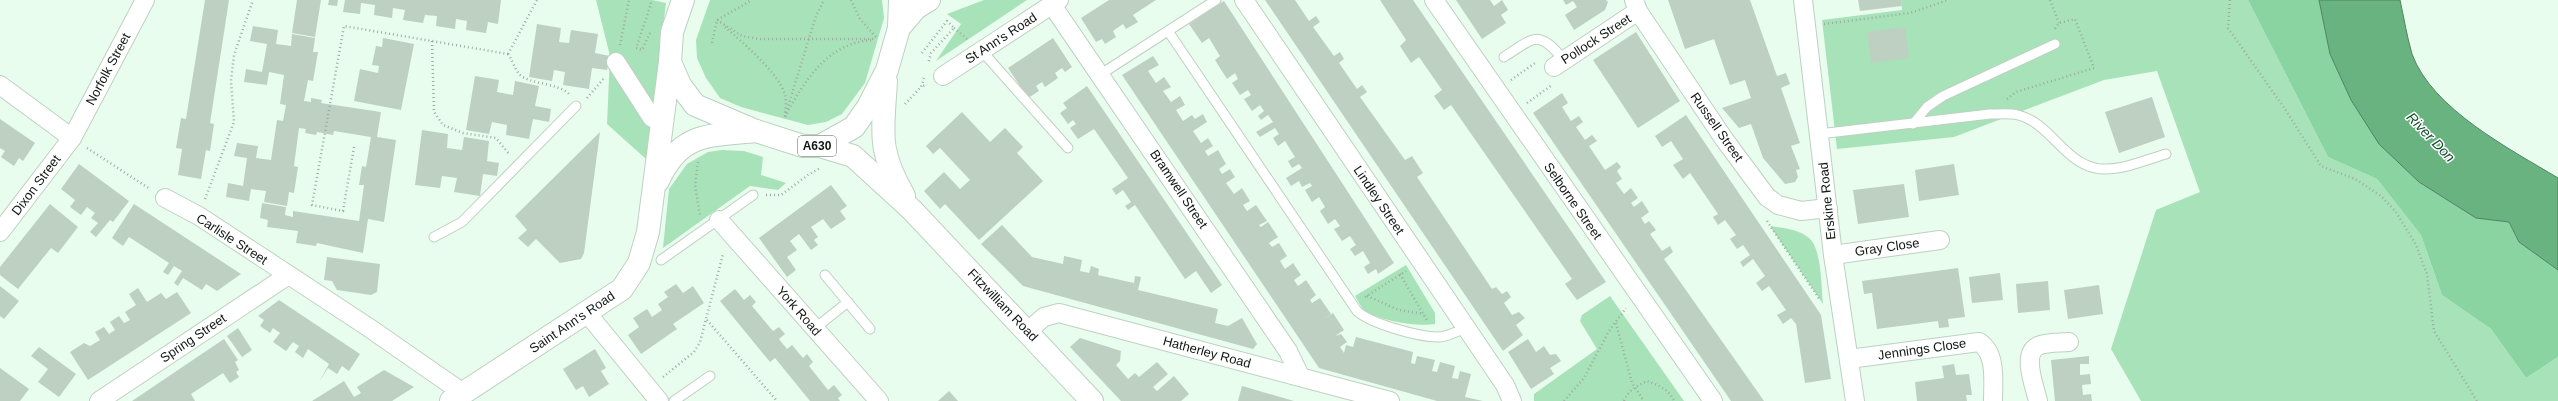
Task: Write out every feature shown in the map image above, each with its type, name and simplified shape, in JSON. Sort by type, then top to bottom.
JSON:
[{"type":"main road","name":"A630","points":[[683,0],[672,32],[670,62],[680,85],[695,105],[756,131],[803,146],[820,146],[854,127],[868,107],[887,70],[899,28],[900,0]]},
{"type":"main road","points":[[899,28],[916,8],[929,0]]},
{"type":"main road","name":"Saint Ann's Road","points":[[457,397],[587,313],[622,288],[639,263],[648,232],[670,62]]},
{"type":"main road","name":"Fitzwilliam Road","points":[[887,70],[882,138],[884,151],[893,176],[912,210]]},
{"type":"main road","name":"Saint Ann's Road","points":[[655,186],[666,163],[678,150],[695,140],[756,131]]},
{"type":"main road","name":"Fitzwilliam Road","points":[[820,146],[853,156],[912,210],[1092,401]]},
{"type":"street","name":"Norfolk Street","points":[[72,138],[145,0]]},
{"type":"street","name":"Lindley Street","points":[[1244,0],[1420,262],[1505,385],[1512,401]]},
{"type":"street","name":"Selborne Street","points":[[1434,0],[1713,401]]},
{"type":"street","name":"Erskine Road","points":[[1803,0],[1833,255],[1855,401]]},
{"type":"street","name":"St Ann's Road","points":[[943,76],[1056,2]]},
{"type":"street","name":"Bramwell Street","points":[[1056,2],[1101,74],[1288,351],[1300,376]]},
{"type":"street","name":"Pollock Street","points":[[1559,63],[1636,6]]},
{"type":"street","name":"Russell Street","points":[[1636,6],[1767,197],[1778,205],[1801,211],[1828,208]]},
{"type":"street","points":[[616,62],[652,118]]},
{"type":"street","points":[[0,85],[72,138]]},
{"type":"street","name":"Dixon Street","points":[[0,232],[72,138]]},
{"type":"street","name":"Carlisle Street","points":[[165,198],[199,216],[287,276],[368,326],[457,397]]},
{"type":"street","name":"York Road","points":[[719,226],[879,401]]},
{"type":"street","name":"Gray Close","points":[[1833,255],[1940,240]]},
{"type":"street","name":"Spring Street","points":[[99,401],[287,276]]},
{"type":"street","points":[[587,313],[653,395]]},
{"type":"street","name":"Hatherley Road","points":[[1028,332],[1044,317],[1059,313],[1390,401]]},
{"type":"street","name":"Jennings Close","points":[[1849,359],[1979,342],[1986,346],[1990,355],[1993,401]]},
{"type":"street","points":[[2038,401],[2030,366],[2030,356],[2033,350],[2039,346],[2069,342]]},
{"type":"lane","points":[[1101,74],[1216,0]]},
{"type":"lane","points":[[1168,31],[1352,304],[1365,318],[1381,325],[1438,337],[1465,328]]},
{"type":"lane","points":[[1504,57],[1525,43],[1540,38],[1549,41],[1559,63]]},
{"type":"lane","points":[[1913,124],[1927,108],[1943,96],[2055,44]]},
{"type":"lane","points":[[981,50],[1068,148]]},
{"type":"lane","points":[[434,237],[462,222],[576,106]]},
{"type":"lane","points":[[1819,134],[1990,114],[2017,115],[2039,125],[2073,158],[2095,168],[2117,167],[2166,154]]},
{"type":"lane","points":[[661,260],[719,226],[753,195]]},
{"type":"lane","points":[[825,275],[870,329]]},
{"type":"lane","points":[[814,329],[848,302]]},
{"type":"lane","points":[[674,401],[710,376]]},
{"type":"path","points":[[199,216],[234,122],[231,82],[234,55],[253,0]]},
{"type":"path","points":[[508,54],[537,0]]},
{"type":"path","points":[[508,54],[519,74],[526,78],[555,85],[568,93],[576,106],[592,94],[616,62],[629,0]]},
{"type":"path","points":[[650,0],[651,4],[636,48],[642,50],[651,31]]},
{"type":"path","points":[[712,43],[717,20],[752,0]]},
{"type":"path","points":[[785,117],[809,39],[824,0]]},
{"type":"path","points":[[851,0],[860,19],[878,39]]},
{"type":"path","points":[[1806,27],[1910,13],[1948,0]]},
{"type":"path","points":[[2050,0],[2059,23]]},
{"type":"path","points":[[2230,0],[2228,28],[2321,166],[2356,179],[2381,196],[2396,212],[2416,245],[2427,274],[2434,331],[2477,401]]},
{"type":"path","points":[[1990,114],[2016,92],[2094,68],[2075,19],[2059,23],[2047,40],[2044,50]]},
{"type":"path","points":[[717,20],[742,36],[776,40],[878,39]]},
{"type":"path","points":[[717,20],[750,49],[773,75],[785,94],[785,117]]},
{"type":"path","points":[[922,53],[947,21],[954,28],[931,53],[927,67]]},
{"type":"path","points":[[354,147],[343,211],[312,205],[344,26],[508,54]]},
{"type":"path","points":[[785,117],[799,92],[824,60],[837,51],[878,39]]},
{"type":"path","points":[[432,41],[434,112],[443,125],[463,133],[496,138],[519,164]]},
{"type":"path","name":"Pollock Street","points":[[1496,90],[1546,55],[1559,63],[1562,78],[1512,113]]},
{"type":"path","points":[[925,74],[921,87],[943,76]]},
{"type":"path","points":[[72,138],[165,198]]},
{"type":"path","points":[[653,395],[694,352],[700,342],[706,320],[719,226],[699,216],[695,185],[698,161]]},
{"type":"path","points":[[753,195],[781,195],[816,170]]},
{"type":"path","points":[[1767,197],[1765,218],[1828,311],[1843,314]]},
{"type":"path","points":[[1352,304],[1420,262]]},
{"type":"path","points":[[1400,274],[1438,337]]},
{"type":"path","points":[[1564,401],[1584,378],[1616,322],[1637,293]]},
{"type":"path","points":[[1367,295],[1399,310],[1424,314]]},
{"type":"path","points":[[706,320],[776,401]]},
{"type":"path","points":[[1616,322],[1634,387],[1644,401]]},
{"type":"path","points":[[1624,401],[1634,387],[1647,381],[1662,386],[1672,396],[1674,401]]},
{"type":"shaded area","points":[[596,0],[652,0],[666,3],[646,159],[607,124],[610,56]]},
{"type":"shaded area","points":[[710,0],[882,0],[884,18],[865,83],[842,114],[826,122],[808,125],[741,107],[720,98],[706,78],[697,58],[696,40]]},
{"type":"shaded area","points":[[984,0],[1027,0],[936,61],[961,24],[947,14]]},
{"type":"shaded area","points":[[1901,0],[2248,0],[2328,157],[2377,179],[2421,235],[2442,295],[2491,329],[2526,378],[2558,357],[2558,401],[2141,401],[2111,349],[2156,210],[2200,192],[2157,71],[2104,80],[1954,137],[1837,149],[1822,20],[1902,10]]},
{"type":"shaded area","points":[[2248,0],[2319,0],[2330,54],[2351,100],[2419,182],[2476,218],[2509,222],[2519,242],[2558,270],[2558,357],[2526,378],[2491,329],[2442,295],[2421,235],[2377,179],[2328,157]]},
{"type":"shaded area","points":[[722,150],[744,151],[763,157],[761,175],[786,183],[778,190],[750,186],[663,248],[669,189],[687,164],[708,152]]},
{"type":"shaded area","points":[[1770,226],[1791,229],[1805,235],[1813,243],[1819,259],[1823,304]]},
{"type":"shaded area","points":[[1406,265],[1435,313],[1435,324],[1410,324],[1381,318],[1366,312],[1355,296]]},
{"type":"shaded area","points":[[1610,296],[1684,401],[1534,401],[1534,394],[1597,349],[1580,321],[1582,315]]},
{"type":"water","name":"River Don","points":[[2319,0],[2400,0],[2412,54],[2422,74],[2436,92],[2454,110],[2474,126],[2558,178],[2558,270],[2519,242],[2509,222],[2476,218],[2419,182],[2379,144],[2351,100],[2330,54]]},
{"type":"building","points":[[205,0],[229,0],[210,123],[214,124],[210,151],[206,150],[201,179],[178,175],[182,149],[176,148],[181,118],[186,119]]},
{"type":"building","points":[[297,0],[321,0],[315,37],[292,33]]},
{"type":"building","points":[[329,0],[338,0],[337,6],[328,5]]},
{"type":"building","points":[[345,0],[501,0],[498,24],[488,22],[486,33],[466,30],[467,21],[456,19],[455,29],[436,26],[437,16],[425,15],[423,23],[403,20],[405,10],[393,8],[392,18],[374,15],[375,5],[361,3],[360,14],[343,12]]},
{"type":"building","points":[[1109,0],[1156,0],[1133,15],[1138,22],[1126,29],[1123,24],[1113,31],[1116,37],[1105,44],[1102,39],[1096,42],[1081,18]]},
{"type":"building","points":[[1265,0],[1295,0],[1309,21],[1316,16],[1320,22],[1313,27],[1334,56],[1340,52],[1344,59],[1339,63],[1357,89],[1362,85],[1367,92],[1360,97],[1405,160],[1412,156],[1423,173],[1417,177],[1492,289],[1496,287],[1502,294],[1507,291],[1511,297],[1504,303],[1512,315],[1519,312],[1525,318],[1516,325],[1523,335],[1503,351]]},
{"type":"building","points":[[1380,0],[1413,0],[1606,282],[1577,300],[1565,284],[1572,279],[1451,105],[1444,110],[1434,96],[1442,90],[1419,57],[1411,63],[1400,46],[1406,40]]},
{"type":"building","points":[[1456,0],[1490,0],[1494,6],[1502,0],[1508,10],[1501,15],[1506,23],[1482,39]]},
{"type":"building","points":[[1563,0],[1606,0],[1608,2],[1605,10],[1574,30],[1565,15],[1577,7],[1573,1],[1566,5]]},
{"type":"building","points":[[1668,0],[1750,0],[1777,76],[1786,73],[1790,84],[1781,88],[1800,143],[1791,146],[1800,169],[1796,170],[1798,177],[1795,182],[1785,184],[1763,158],[1751,124],[1739,128],[1722,108],[1751,98],[1745,80],[1730,85],[1714,39],[1685,49]]},
{"type":"building","points":[[1858,0],[1901,0],[1902,6],[1860,11]]},
{"type":"building","points":[[1224,1],[1394,263],[1378,274],[1376,269],[1368,274],[1364,267],[1370,263],[1363,251],[1355,256],[1350,249],[1356,245],[1350,236],[1342,241],[1334,229],[1340,226],[1335,219],[1328,224],[1320,211],[1325,207],[1319,197],[1312,202],[1305,190],[1312,186],[1310,183],[1302,187],[1299,181],[1291,186],[1286,178],[1302,168],[1299,164],[1292,168],[1288,161],[1295,157],[1285,141],[1278,146],[1273,138],[1279,134],[1275,128],[1260,137],[1256,132],[1273,122],[1268,115],[1261,120],[1258,116],[1264,111],[1260,105],[1252,111],[1244,99],[1251,95],[1248,90],[1240,95],[1232,83],[1238,79],[1235,73],[1227,79],[1215,60],[1220,56],[1209,38],[1202,43],[1189,24]]},
{"type":"building","points":[[537,24],[561,28],[559,42],[569,43],[571,30],[598,34],[595,53],[610,56],[607,70],[592,68],[589,89],[563,85],[565,72],[554,70],[552,81],[529,77]]},
{"type":"building","points":[[253,26],[278,30],[276,44],[291,46],[292,34],[315,38],[313,52],[318,52],[313,81],[308,80],[304,101],[311,102],[311,98],[322,100],[321,103],[381,112],[377,137],[396,140],[384,222],[368,219],[363,253],[317,243],[316,246],[296,243],[298,231],[267,227],[268,220],[260,218],[262,203],[286,207],[285,215],[293,217],[293,211],[359,221],[364,185],[359,185],[362,166],[366,167],[371,137],[334,131],[333,135],[317,132],[316,135],[305,133],[306,129],[299,128],[294,166],[298,167],[294,193],[289,192],[287,206],[264,202],[266,191],[251,189],[249,201],[226,197],[228,183],[243,186],[247,158],[234,156],[237,143],[258,146],[256,158],[271,160],[277,120],[283,121],[286,105],[280,104],[284,75],[269,72],[267,85],[244,82],[246,69],[262,72],[267,44],[250,41]]},
{"type":"building","points":[[1905,27],[1909,58],[1871,63],[1867,32]]},
{"type":"building","points":[[1636,32],[1680,101],[1638,128],[1593,60]]},
{"type":"building","points":[[383,38],[414,44],[401,110],[354,101],[360,69],[378,73],[379,66],[372,65],[376,46],[382,47]]},
{"type":"building","points":[[1053,38],[1072,67],[1065,72],[1062,68],[1055,73],[1058,78],[1045,87],[1042,82],[1036,86],[1039,91],[1028,98],[1008,68]]},
{"type":"building","points":[[1153,56],[1159,65],[1148,71],[1156,83],[1164,77],[1171,87],[1163,91],[1171,102],[1180,96],[1185,105],[1176,110],[1183,121],[1192,115],[1195,119],[1203,114],[1207,122],[1193,131],[1201,143],[1208,138],[1213,146],[1205,151],[1208,156],[1218,150],[1226,164],[1219,169],[1222,174],[1230,169],[1235,177],[1226,183],[1234,194],[1242,188],[1250,201],[1243,205],[1247,211],[1256,205],[1267,221],[1259,225],[1261,227],[1268,222],[1278,237],[1269,243],[1272,247],[1279,243],[1287,256],[1280,261],[1285,269],[1293,263],[1301,275],[1294,280],[1298,286],[1306,280],[1316,295],[1310,300],[1312,303],[1320,298],[1331,314],[1323,320],[1333,313],[1344,330],[1335,336],[1341,334],[1347,342],[1340,347],[1344,353],[1346,345],[1353,347],[1356,337],[1413,352],[1411,363],[1415,364],[1417,356],[1435,360],[1432,371],[1437,372],[1440,362],[1455,366],[1452,378],[1458,379],[1460,371],[1471,374],[1465,397],[1483,401],[1437,401],[1319,368],[1122,75]]},
{"type":"building","points":[[475,76],[499,80],[497,92],[513,95],[515,81],[539,86],[535,106],[551,109],[549,122],[533,119],[529,139],[506,135],[507,125],[492,122],[489,134],[466,130]]},
{"type":"building","points":[[1087,86],[1222,285],[1211,293],[1196,271],[1185,279],[1135,205],[1128,210],[1125,206],[1131,202],[1123,190],[1116,195],[1112,189],[1128,178],[1094,129],[1078,139],[1070,128],[1076,124],[1073,120],[1068,124],[1060,113],[1067,108],[1063,103]]},
{"type":"building","points":[[1562,93],[1568,103],[1562,107],[1571,121],[1579,116],[1583,122],[1576,127],[1585,140],[1592,135],[1597,141],[1589,146],[1605,170],[1617,162],[1621,167],[1617,171],[1622,179],[1616,183],[1624,194],[1631,188],[1638,198],[1631,203],[1634,207],[1642,201],[1649,212],[1641,218],[1645,224],[1649,221],[1656,230],[1650,234],[1662,251],[1670,246],[1673,252],[1664,259],[1764,401],[1731,401],[1533,113]]},
{"type":"building","points":[[2152,97],[2165,137],[2119,153],[2105,112]]},
{"type":"building","points":[[962,112],[990,142],[1005,128],[1023,147],[1017,153],[1043,181],[979,240],[945,204],[940,209],[924,191],[944,172],[960,189],[970,180],[940,148],[933,154],[926,146]]},
{"type":"building","points":[[1686,115],[1821,315],[1831,379],[1805,383],[1796,324],[1791,318],[1783,324],[1777,315],[1786,310],[1769,286],[1762,291],[1756,283],[1765,276],[1753,259],[1743,267],[1740,262],[1750,255],[1743,245],[1737,249],[1730,239],[1736,235],[1725,220],[1718,225],[1713,217],[1718,214],[1690,173],[1683,179],[1673,165],[1683,159],[1671,141],[1662,147],[1655,136]]},
{"type":"building","points":[[0,119],[35,143],[23,161],[19,158],[14,166],[1,157],[5,151],[0,148]]},
{"type":"building","points":[[422,130],[448,134],[447,148],[462,150],[464,137],[489,141],[487,161],[499,163],[497,176],[483,174],[480,196],[454,192],[457,178],[442,176],[440,188],[415,185]]},
{"type":"building","points":[[600,132],[584,253],[581,259],[560,263],[536,239],[528,247],[518,238],[527,230],[515,216]]},
{"type":"building","points":[[79,164],[129,201],[113,222],[110,220],[96,237],[90,232],[98,223],[91,218],[95,213],[87,207],[81,215],[70,207],[75,200],[61,189]]},
{"type":"building","points":[[1954,164],[1959,195],[1919,201],[1915,170]]},
{"type":"building","points":[[1904,184],[1909,217],[1858,224],[1853,190]]},
{"type":"building","points":[[831,185],[847,206],[840,211],[846,219],[831,229],[823,219],[811,227],[818,237],[814,240],[818,245],[811,250],[799,234],[790,241],[797,250],[787,257],[796,270],[787,277],[759,238]]},
{"type":"building","points":[[50,204],[78,227],[58,253],[51,248],[18,289],[0,275],[0,267]]},
{"type":"building","points":[[134,204],[241,274],[217,291],[206,284],[202,290],[183,278],[178,286],[174,283],[182,271],[174,266],[168,275],[163,272],[169,263],[129,237],[123,246],[112,238]]},
{"type":"building","points":[[1002,225],[1032,257],[1063,264],[1064,256],[1082,260],[1080,271],[1089,273],[1091,266],[1099,269],[1098,275],[1134,283],[1135,276],[1141,277],[1138,290],[1218,309],[1215,323],[1228,326],[1242,318],[1257,344],[1253,349],[1023,286],[981,244]]},
{"type":"building","points":[[327,257],[380,264],[377,292],[371,295],[337,290],[332,281],[324,280]]},
{"type":"building","points":[[1958,268],[1965,317],[1948,319],[1949,327],[1939,328],[1938,321],[1877,329],[1872,293],[1864,294],[1862,281]]},
{"type":"building","points":[[2000,273],[2003,300],[1972,303],[1969,277]]},
{"type":"building","points":[[2048,281],[2050,310],[2018,313],[2016,284]]},
{"type":"building","points":[[676,284],[683,293],[693,286],[704,303],[673,324],[677,329],[641,354],[628,335],[639,327],[633,318],[647,309],[652,317],[662,310],[658,304],[668,297],[664,292]]},
{"type":"building","points":[[2099,285],[2103,314],[2068,319],[2064,290]]},
{"type":"building","points":[[0,286],[19,301],[4,319],[0,316]]},
{"type":"building","points":[[138,288],[147,302],[161,293],[166,299],[177,292],[191,313],[88,380],[70,352],[84,343],[90,346],[100,340],[95,332],[104,327],[109,334],[115,330],[110,322],[119,316],[124,323],[130,320],[125,312],[136,305],[129,294]]},
{"type":"building","points":[[735,289],[744,300],[750,295],[756,302],[752,306],[773,331],[779,327],[785,334],[779,339],[787,349],[792,345],[803,358],[807,354],[813,362],[809,366],[828,390],[834,385],[842,395],[838,398],[840,401],[810,401],[775,358],[770,362],[720,301]]},
{"type":"building","points":[[279,300],[360,354],[349,371],[342,366],[337,374],[328,368],[319,382],[329,364],[308,349],[303,358],[295,352],[299,346],[293,342],[286,351],[273,342],[280,333],[273,328],[270,333],[260,326],[264,320],[258,316]]},
{"type":"building","points":[[238,328],[252,350],[242,357],[227,336]]},
{"type":"building","points":[[1080,338],[1121,351],[1120,361],[1116,365],[1128,379],[1135,373],[1139,377],[1157,362],[1168,374],[1153,387],[1157,391],[1174,376],[1189,394],[1181,401],[1121,401],[1070,347]]},
{"type":"building","points":[[224,339],[238,360],[235,362],[239,370],[236,372],[239,377],[230,383],[223,373],[191,394],[195,401],[132,401]]},
{"type":"building","points":[[1528,339],[1536,352],[1544,346],[1550,355],[1556,354],[1561,361],[1550,368],[1554,374],[1531,389],[1508,352]]},
{"type":"building","points":[[39,347],[76,374],[59,397],[38,382],[48,369],[31,356]]},
{"type":"building","points":[[595,349],[606,368],[601,371],[609,384],[589,397],[583,386],[576,390],[563,369]]},
{"type":"building","points":[[2089,356],[2089,364],[2080,364],[2080,375],[2090,374],[2091,384],[2082,385],[2083,395],[2091,394],[2092,401],[2055,401],[2051,360]]},
{"type":"building","points":[[1954,364],[1956,375],[1969,374],[1972,395],[1966,395],[1967,401],[1917,401],[1915,382],[1944,378],[1942,366]]},
{"type":"building","points":[[0,368],[29,389],[20,401],[0,401]]},
{"type":"building","points":[[384,370],[414,387],[392,401],[312,401],[344,381],[354,397],[361,393],[357,387]]},
{"type":"building","points":[[1242,386],[1294,401],[1238,401]]},
{"type":"building","points":[[949,391],[958,401],[938,401]]}]
